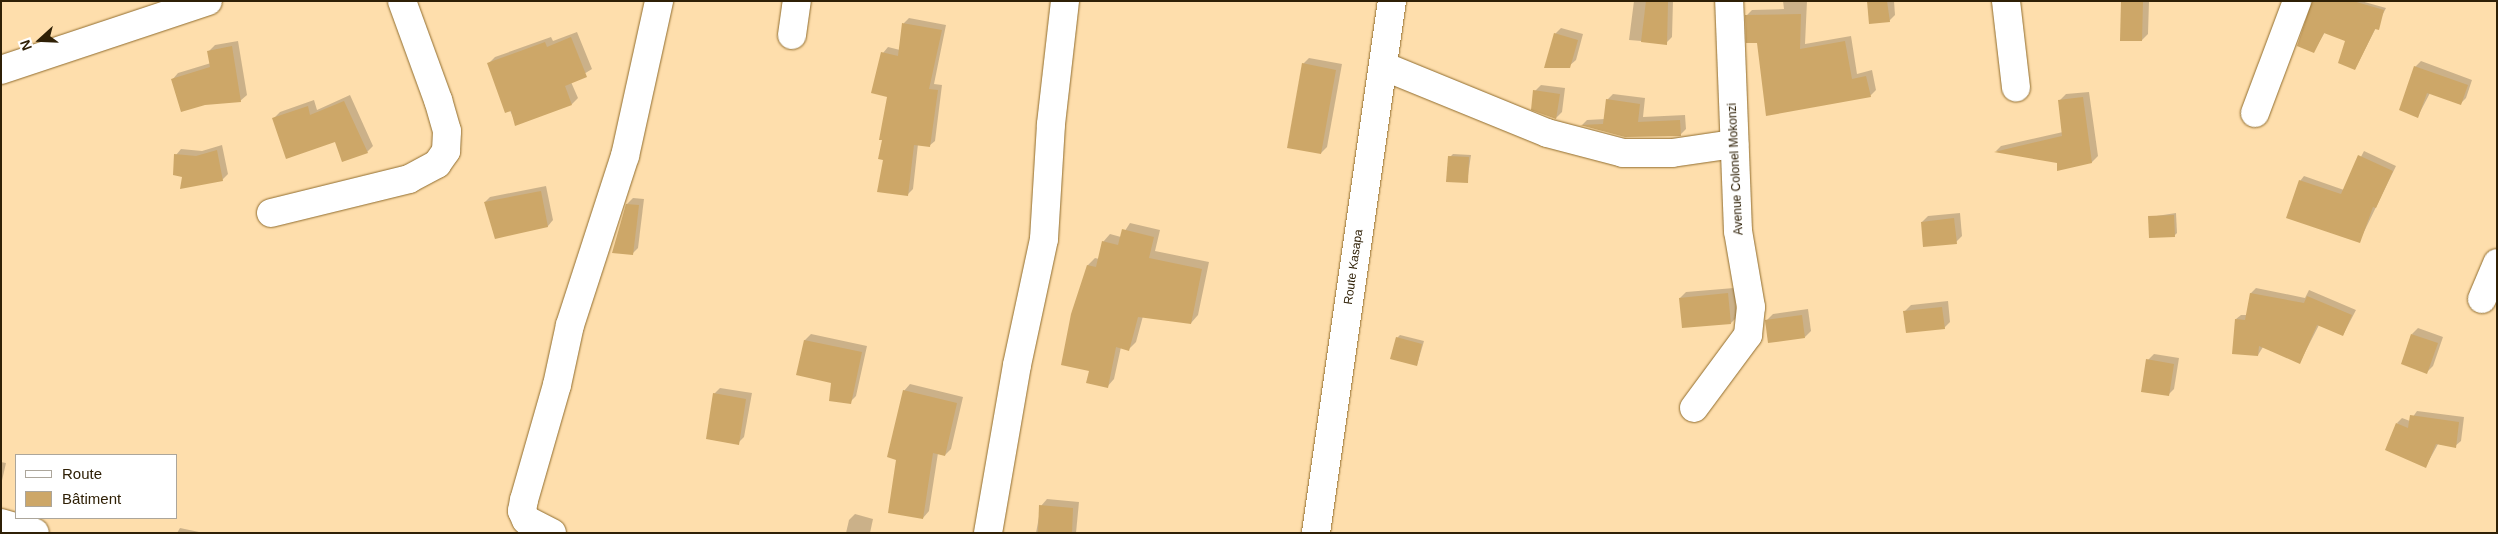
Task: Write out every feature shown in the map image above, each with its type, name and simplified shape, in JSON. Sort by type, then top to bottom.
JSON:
[{"type":"street","points":[[1,70],[208,1]]},
{"type":"street","points":[[271,213],[409,179],[437,164],[446,151],[447,131],[402,1]]},
{"type":"street","points":[[552,533],[526,520],[522,511],[524,500],[570,325],[625,156],[659,1]]},
{"type":"street","points":[[792,35],[797,1]]},
{"type":"street","points":[[988,533],[1017,364],[1044,239],[1051,124],[1064,1]]},
{"type":"street","name":"Route Kasapa","points":[[1316,533],[1392,1]]},
{"type":"street","name":"Avenue Colonel Mokonzi","points":[[1694,408],[1748,334],[1751,306],[1738,231],[1729,1]]},
{"type":"street","points":[[2006,1],[2016,86]]},
{"type":"street","points":[[2255,113],[2297,1]]},
{"type":"street","points":[[1383,66],[1547,133],[1623,152],[1672,153],[1734,144]]},
{"type":"street","points":[[2482,299],[2497,263]]},
{"type":"street","points":[[1,523],[35,533]]},
{"type":"building","points":[[1646,1],[1668,1],[1667,45],[1641,42]]},
{"type":"building","points":[[1867,1],[1887,1],[1890,22],[1869,24]]},
{"type":"building","points":[[2121,1],[2143,1],[2142,41],[2120,41]]},
{"type":"building","points":[[2312,1],[2353,1],[2384,10],[2379,30],[2375,29],[2355,70],[2338,63],[2345,41],[2324,33],[2314,53],[2297,46]]},
{"type":"building","points":[[1801,14],[1800,49],[1845,41],[1852,79],[1866,76],[1871,97],[1766,116],[1757,43],[1746,43],[1745,15]]},
{"type":"building","points":[[902,23],[942,30],[929,89],[938,90],[930,147],[914,145],[908,196],[877,192],[883,160],[878,159],[882,140],[879,140],[887,97],[871,93],[881,52],[898,56]]},
{"type":"building","points":[[1554,33],[1578,40],[1570,68],[1544,68]]},
{"type":"building","points":[[571,37],[587,77],[565,86],[572,105],[515,126],[511,111],[505,113],[487,63],[545,42],[547,47]]},
{"type":"building","points":[[232,46],[241,102],[205,105],[181,112],[171,79],[210,67],[207,51]]},
{"type":"building","points":[[1302,63],[1336,70],[1321,154],[1287,148]]},
{"type":"building","points":[[2414,66],[2468,85],[2461,105],[2427,93],[2418,118],[2399,110]]},
{"type":"building","points":[[1533,90],[1560,94],[1556,119],[1531,110]]},
{"type":"building","points":[[2083,97],[2092,163],[2057,171],[2057,163],[1994,152],[2062,136],[2058,100]]},
{"type":"building","points":[[1606,99],[1640,104],[1638,122],[1680,120],[1681,136],[1625,137],[1580,125],[1603,124]]},
{"type":"building","points":[[344,101],[368,153],[342,162],[335,142],[286,159],[272,118],[308,106],[310,115]]},
{"type":"building","points":[[217,150],[223,181],[180,189],[182,177],[173,175],[174,154],[196,156]]},
{"type":"building","points":[[2358,155],[2393,171],[2376,208],[2373,207],[2360,243],[2286,218],[2299,180],[2341,194]]},
{"type":"building","points":[[1448,156],[1469,157],[1468,183],[1446,182]]},
{"type":"building","points":[[541,191],[548,227],[495,239],[484,202]]},
{"type":"building","points":[[626,204],[639,205],[633,255],[612,253]]},
{"type":"building","points":[[2174,215],[2175,237],[2149,238],[2148,216]]},
{"type":"building","points":[[1954,218],[1957,244],[1923,247],[1921,222]]},
{"type":"building","points":[[1122,229],[1154,237],[1149,258],[1202,269],[1191,324],[1138,317],[1129,351],[1116,347],[1108,388],[1086,383],[1089,371],[1061,365],[1071,314],[1087,265],[1096,267],[1102,241],[1118,245]]},
{"type":"building","points":[[1728,293],[1731,324],[1682,328],[1679,298]]},
{"type":"building","points":[[2250,293],[2304,303],[2307,296],[2352,315],[2343,336],[2317,325],[2300,364],[2259,346],[2258,356],[2232,354],[2235,319],[2245,320]]},
{"type":"building","points":[[1942,307],[1945,329],[1906,333],[1903,311]]},
{"type":"building","points":[[1802,315],[1805,338],[1768,343],[1765,320]]},
{"type":"building","points":[[2411,334],[2438,343],[2427,374],[2401,364]]},
{"type":"building","points":[[1396,337],[1422,344],[1417,366],[1390,359]]},
{"type":"building","points":[[804,340],[862,352],[851,404],[829,401],[831,383],[796,375]]},
{"type":"building","points":[[2146,359],[2174,364],[2169,396],[2141,392]]},
{"type":"building","points":[[903,390],[957,403],[945,456],[933,453],[923,519],[888,513],[896,460],[887,457]]},
{"type":"building","points":[[713,393],[746,399],[739,445],[706,439]]},
{"type":"building","points":[[2410,415],[2459,422],[2456,448],[2436,444],[2426,468],[2385,450],[2396,423],[2408,428]]},
{"type":"building","points":[[1039,505],[1073,508],[1072,533],[1038,533]]}]
